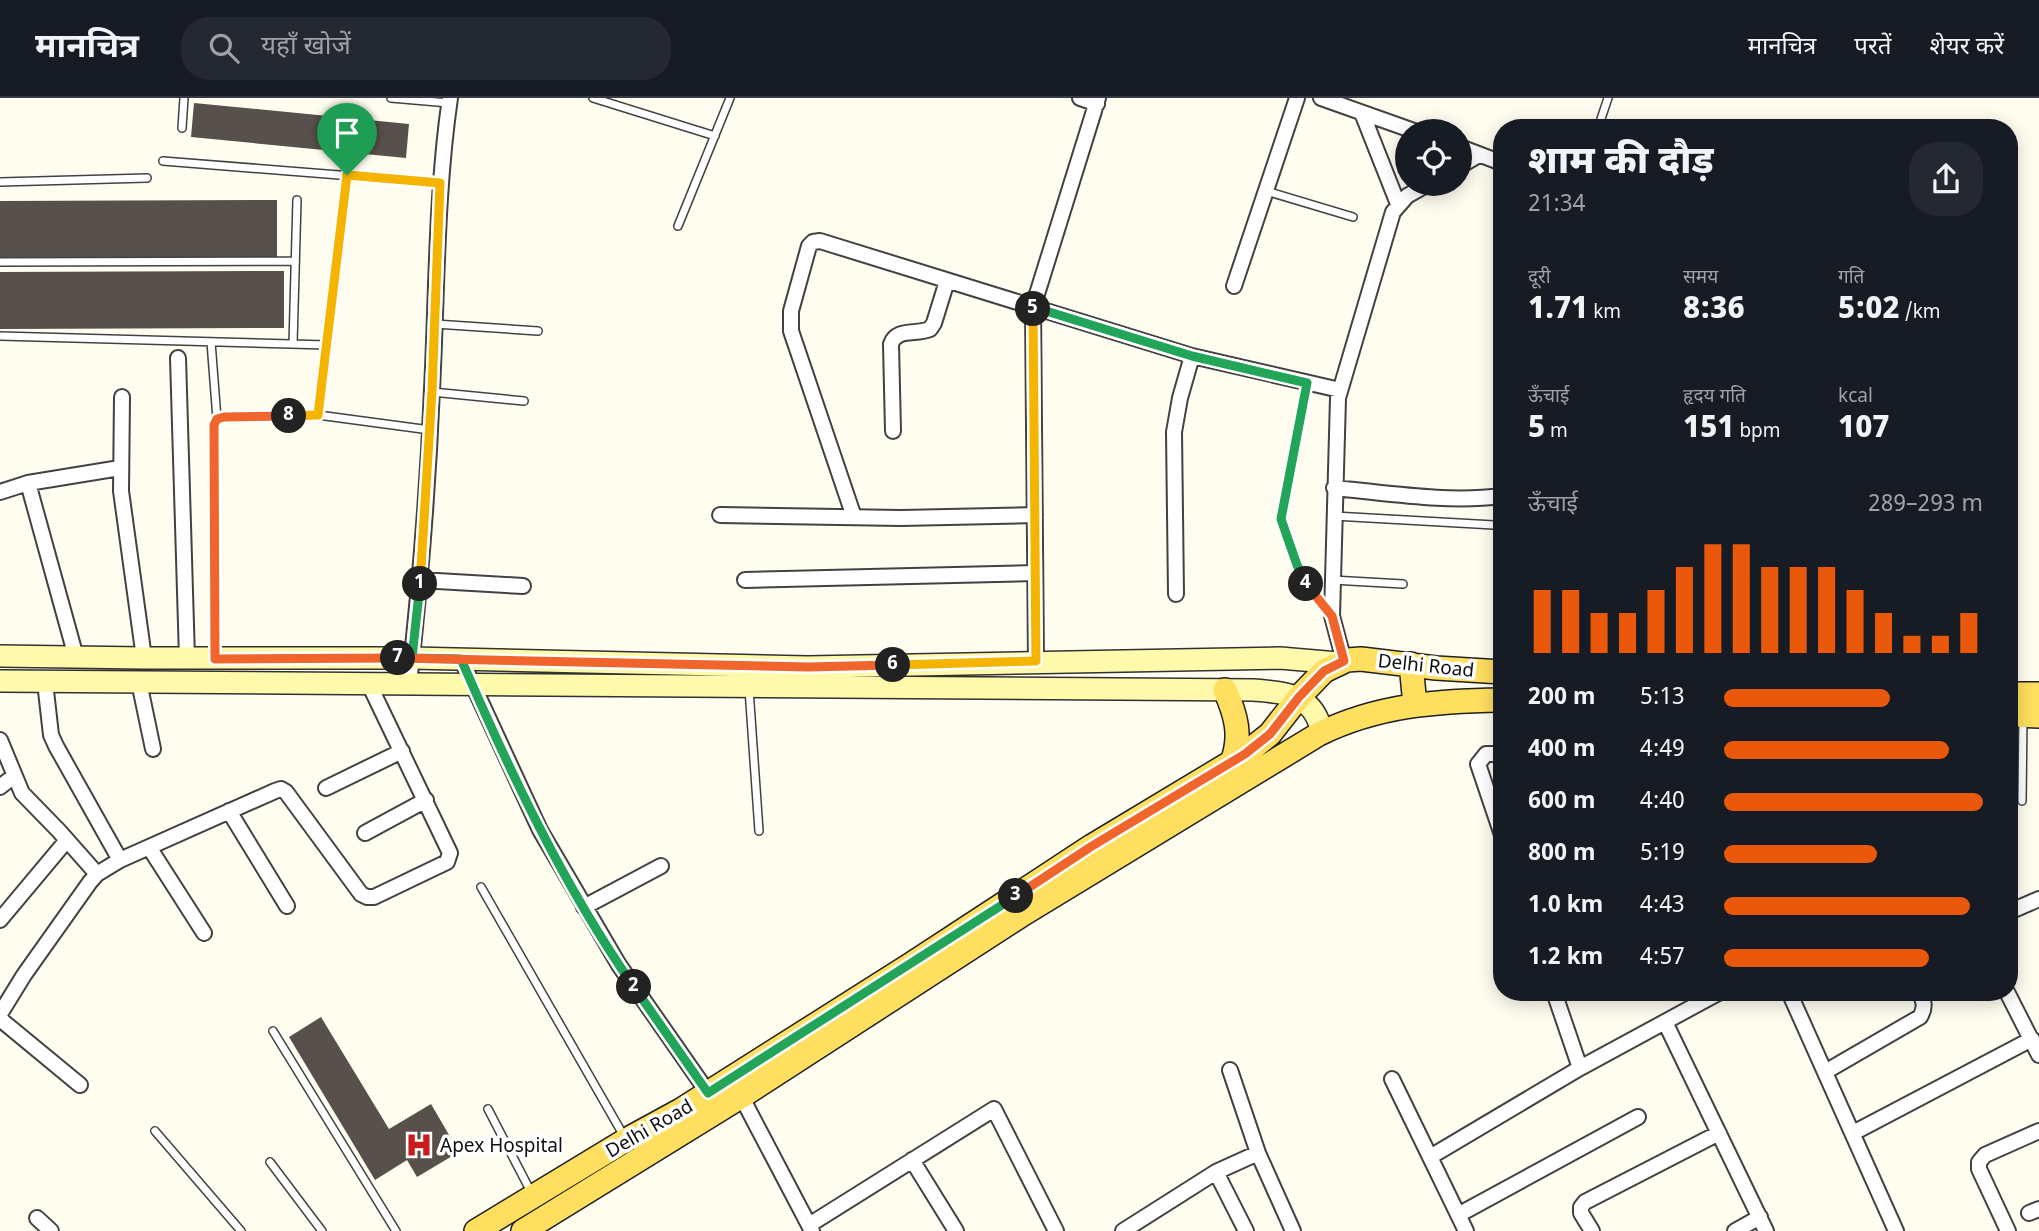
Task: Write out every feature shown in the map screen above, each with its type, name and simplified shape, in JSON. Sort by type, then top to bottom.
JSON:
[{"type":"main road","name":"Delhi Road","points":[[1341,662],[1361,659],[1493,671]]},
{"type":"main road","points":[[736,1088],[1092,846],[1231,762],[1270,734],[1324,671],[1341,662]]},
{"type":"main road","points":[[1411,664],[1415,705]]},
{"type":"main road","points":[[1225,690],[1233,708],[1238,734],[1237,748],[1231,762]]},
{"type":"main road","points":[[523,1231],[714,1101],[1322,733],[1347,722],[1415,705],[1445,701],[1493,700]]},
{"type":"main road","name":"Delhi Road","points":[[476,1231],[626,1140],[714,1101]]},
{"type":"street","points":[[1036,661],[1033,307],[1098,101],[1080,98]]},
{"type":"street","points":[[1234,286],[1297,98]]},
{"type":"street","points":[[1321,98],[1395,124]]},
{"type":"street","points":[[409,684],[420,580],[430,430],[440,183],[450,100]]},
{"type":"street","points":[[1362,113],[1398,204]]},
{"type":"street","points":[[1472,152],[1493,160]]},
{"type":"street","points":[[1472,159],[1479,155]]},
{"type":"street","points":[[0,656],[144,659],[412,658],[808,667],[1280,658],[1341,662],[1332,616],[1336,420],[1340,390],[1393,212],[1407,196]]},
{"type":"street","points":[[854,517],[791,331],[792,311],[809,247],[813,242],[820,241],[1192,356],[1340,390]]},
{"type":"street","points":[[892,431],[893,338],[930,329],[947,281]]},
{"type":"street","points":[[1176,594],[1174,432],[1192,356]]},
{"type":"street","points":[[178,358],[187,658]]},
{"type":"street","points":[[122,397],[121,491],[144,659]]},
{"type":"street","points":[[0,492],[28,483],[120,468]]},
{"type":"street","points":[[28,483],[76,657]]},
{"type":"street","points":[[1335,488],[1454,498],[1493,497]]},
{"type":"street","points":[[720,515],[1035,515]]},
{"type":"street","points":[[745,580],[1035,573]]},
{"type":"street","points":[[420,580],[523,586]]},
{"type":"street","points":[[461,659],[540,830],[584,907],[619,965],[714,1101]]},
{"type":"street","points":[[0,681],[1225,690],[1281,693],[1299,697],[1318,717],[1322,733]]},
{"type":"street","points":[[45,681],[51,735],[55,746],[120,860]]},
{"type":"street","points":[[139,682],[153,749]]},
{"type":"street","points":[[80,1085],[0,1013],[97,874],[120,860],[281,789],[286,792],[361,894],[367,897],[374,897],[447,862],[450,853],[369,684]]},
{"type":"street","points":[[0,740],[13,776],[30,803],[97,874]]},
{"type":"street","points":[[326,788],[402,751]]},
{"type":"street","points":[[1493,754],[1486,754],[1478,764],[1493,808]]},
{"type":"street","points":[[0,787],[13,776]]},
{"type":"street","points":[[365,833],[426,800]]},
{"type":"street","points":[[229,811],[287,906]]},
{"type":"street","points":[[0,920],[66,841]]},
{"type":"street","points":[[149,847],[204,933]]},
{"type":"street","points":[[584,907],[662,866]]},
{"type":"street","points":[[2018,908],[2039,900]]},
{"type":"street","points":[[1557,1001],[1580,1069]]},
{"type":"street","points":[[1430,1157],[1580,1069],[1704,1001]]},
{"type":"street","points":[[1796,1001],[1896,1231]]},
{"type":"street","points":[[1825,1072],[1920,1017],[1924,1001]]},
{"type":"street","points":[[2012,1001],[2039,1055]]},
{"type":"street","points":[[2023,1021],[2039,1015]]},
{"type":"street","points":[[1665,1022],[1766,1231]]},
{"type":"street","points":[[1853,1133],[2032,1039]]},
{"type":"street","points":[[1230,1070],[1258,1153],[1293,1231]]},
{"type":"street","points":[[1392,1079],[1466,1231]]},
{"type":"street","points":[[736,1088],[811,1228],[994,1109],[1056,1231]]},
{"type":"street","points":[[1458,1215],[1638,1117]]},
{"type":"street","points":[[2008,1231],[1979,1169],[1979,1162],[1984,1156],[2039,1131]]},
{"type":"street","points":[[1592,1231],[1581,1213],[1585,1202],[1719,1133]]},
{"type":"street","points":[[1122,1231],[1216,1172],[1258,1153]]},
{"type":"street","points":[[912,1160],[956,1231]]},
{"type":"street","points":[[1216,1172],[1245,1231]]},
{"type":"street","points":[[1734,1231],[1760,1217]]},
{"type":"street","points":[[37,1218],[51,1231]]},
{"type":"lane","points":[[182,128],[184,98]]},
{"type":"lane","points":[[391,98],[450,100]]},
{"type":"lane","points":[[593,98],[715,136]]},
{"type":"lane","points":[[678,226],[730,98]]},
{"type":"lane","points":[[1601,119],[1608,98]]},
{"type":"lane","points":[[163,161],[440,183]]},
{"type":"lane","points":[[318,415],[347,175]]},
{"type":"lane","points":[[0,182],[147,178]]},
{"type":"lane","points":[[1266,191],[1353,217]]},
{"type":"lane","points":[[293,344],[297,200]]},
{"type":"lane","points":[[0,262],[295,261]]},
{"type":"lane","points":[[435,324],[538,331]]},
{"type":"lane","points":[[0,336],[327,345]]},
{"type":"lane","points":[[211,342],[217,419],[214,425],[215,659]]},
{"type":"lane","points":[[1307,383],[1281,519],[1302,579],[1332,616]]},
{"type":"lane","points":[[432,391],[524,401]]},
{"type":"lane","points":[[217,419],[318,415],[430,430]]},
{"type":"lane","points":[[1334,516],[1493,526]]},
{"type":"lane","points":[[1332,580],[1403,584]]},
{"type":"lane","points":[[749,687],[759,831]]},
{"type":"lane","points":[[2022,801],[2024,705]]},
{"type":"lane","points":[[481,887],[626,1140]]},
{"type":"lane","points":[[273,1031],[397,1231]]},
{"type":"lane","points":[[488,1109],[533,1196]]},
{"type":"lane","points":[[155,1131],[242,1231]]},
{"type":"lane","points":[[270,1162],[322,1231]]},
{"type":"building","points":[[194,103],[409,124],[406,158],[191,137]]},
{"type":"building","points":[[277,200],[277,258],[0,259],[0,201]]},
{"type":"building","points":[[284,271],[284,328],[0,329],[0,272]]},
{"type":"building","points":[[321,1017],[389,1129],[431,1104],[459,1152],[417,1177],[407,1160],[375,1180],[289,1037]]},
{"type":"place","name":"Apex Hospital","points":[[419,1145]]},
{"type":"route","points":[[347,175],[318,415],[224,417],[217,419],[214,425],[215,659],[412,658],[461,659],[808,667],[1036,661],[1033,307],[1192,356],[1307,383],[1281,519],[1302,579],[1332,616],[1344,661],[1324,671],[1270,734],[1245,754],[1092,846],[911,965],[708,1093],[619,965],[540,830],[461,659],[412,658],[432,391],[440,183],[347,175]]}]
